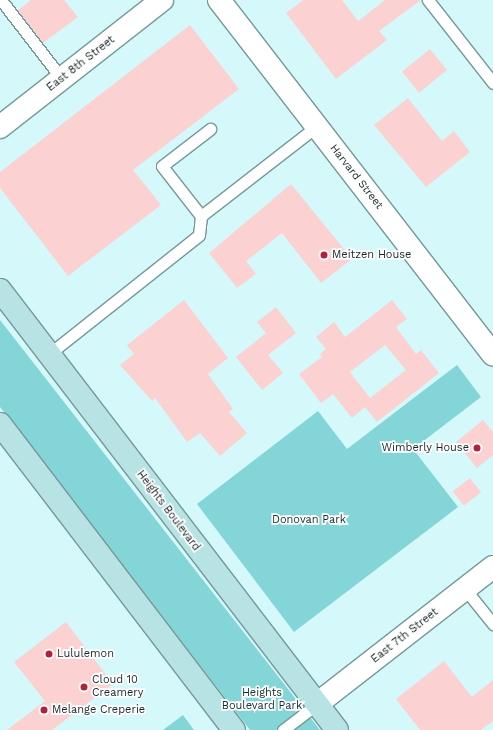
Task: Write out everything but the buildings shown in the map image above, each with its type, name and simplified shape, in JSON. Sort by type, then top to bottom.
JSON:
[{"type":"main road","name":"Heights Boulevard","points":[[0,290],[337,730]]},
{"type":"main road","points":[[0,424],[234,730]]},
{"type":"street","name":"East 8th Street","points":[[0,127],[162,0]]},
{"type":"street","name":"Harvard Street","points":[[219,0],[493,354]]},
{"type":"street","name":"East 7th Street","points":[[317,704],[493,567]]},
{"type":"lane","points":[[1,0],[62,79]]},
{"type":"lane","points":[[428,0],[493,83]]},
{"type":"lane","points":[[201,216],[317,126]]},
{"type":"lane","points":[[49,354],[199,235],[201,216],[162,166],[210,129]]},
{"type":"lane","points":[[465,589],[493,624]]},
{"type":"lane","points":[[283,730],[317,704]]},
{"type":"green space","name":"Heights Boulevard Park","points":[[0,320],[320,730],[250,730],[0,407]]},
{"type":"green space","name":"Donovan Park","points":[[457,365],[481,397],[413,449],[458,507],[294,632],[197,504],[318,411],[347,449]]},
{"type":"green space","points":[[183,715],[194,730],[163,730]]},
{"type":"place","name":"Meitzen House","points":[[324,255]]},
{"type":"place","name":"Wimberly House","points":[[477,448]]},
{"type":"place","name":"Lululemon","points":[[49,654]]},
{"type":"place","name":"Cloud 10 Creamery","points":[[84,687]]},
{"type":"place","name":"Melange Creperie","points":[[44,710]]}]
